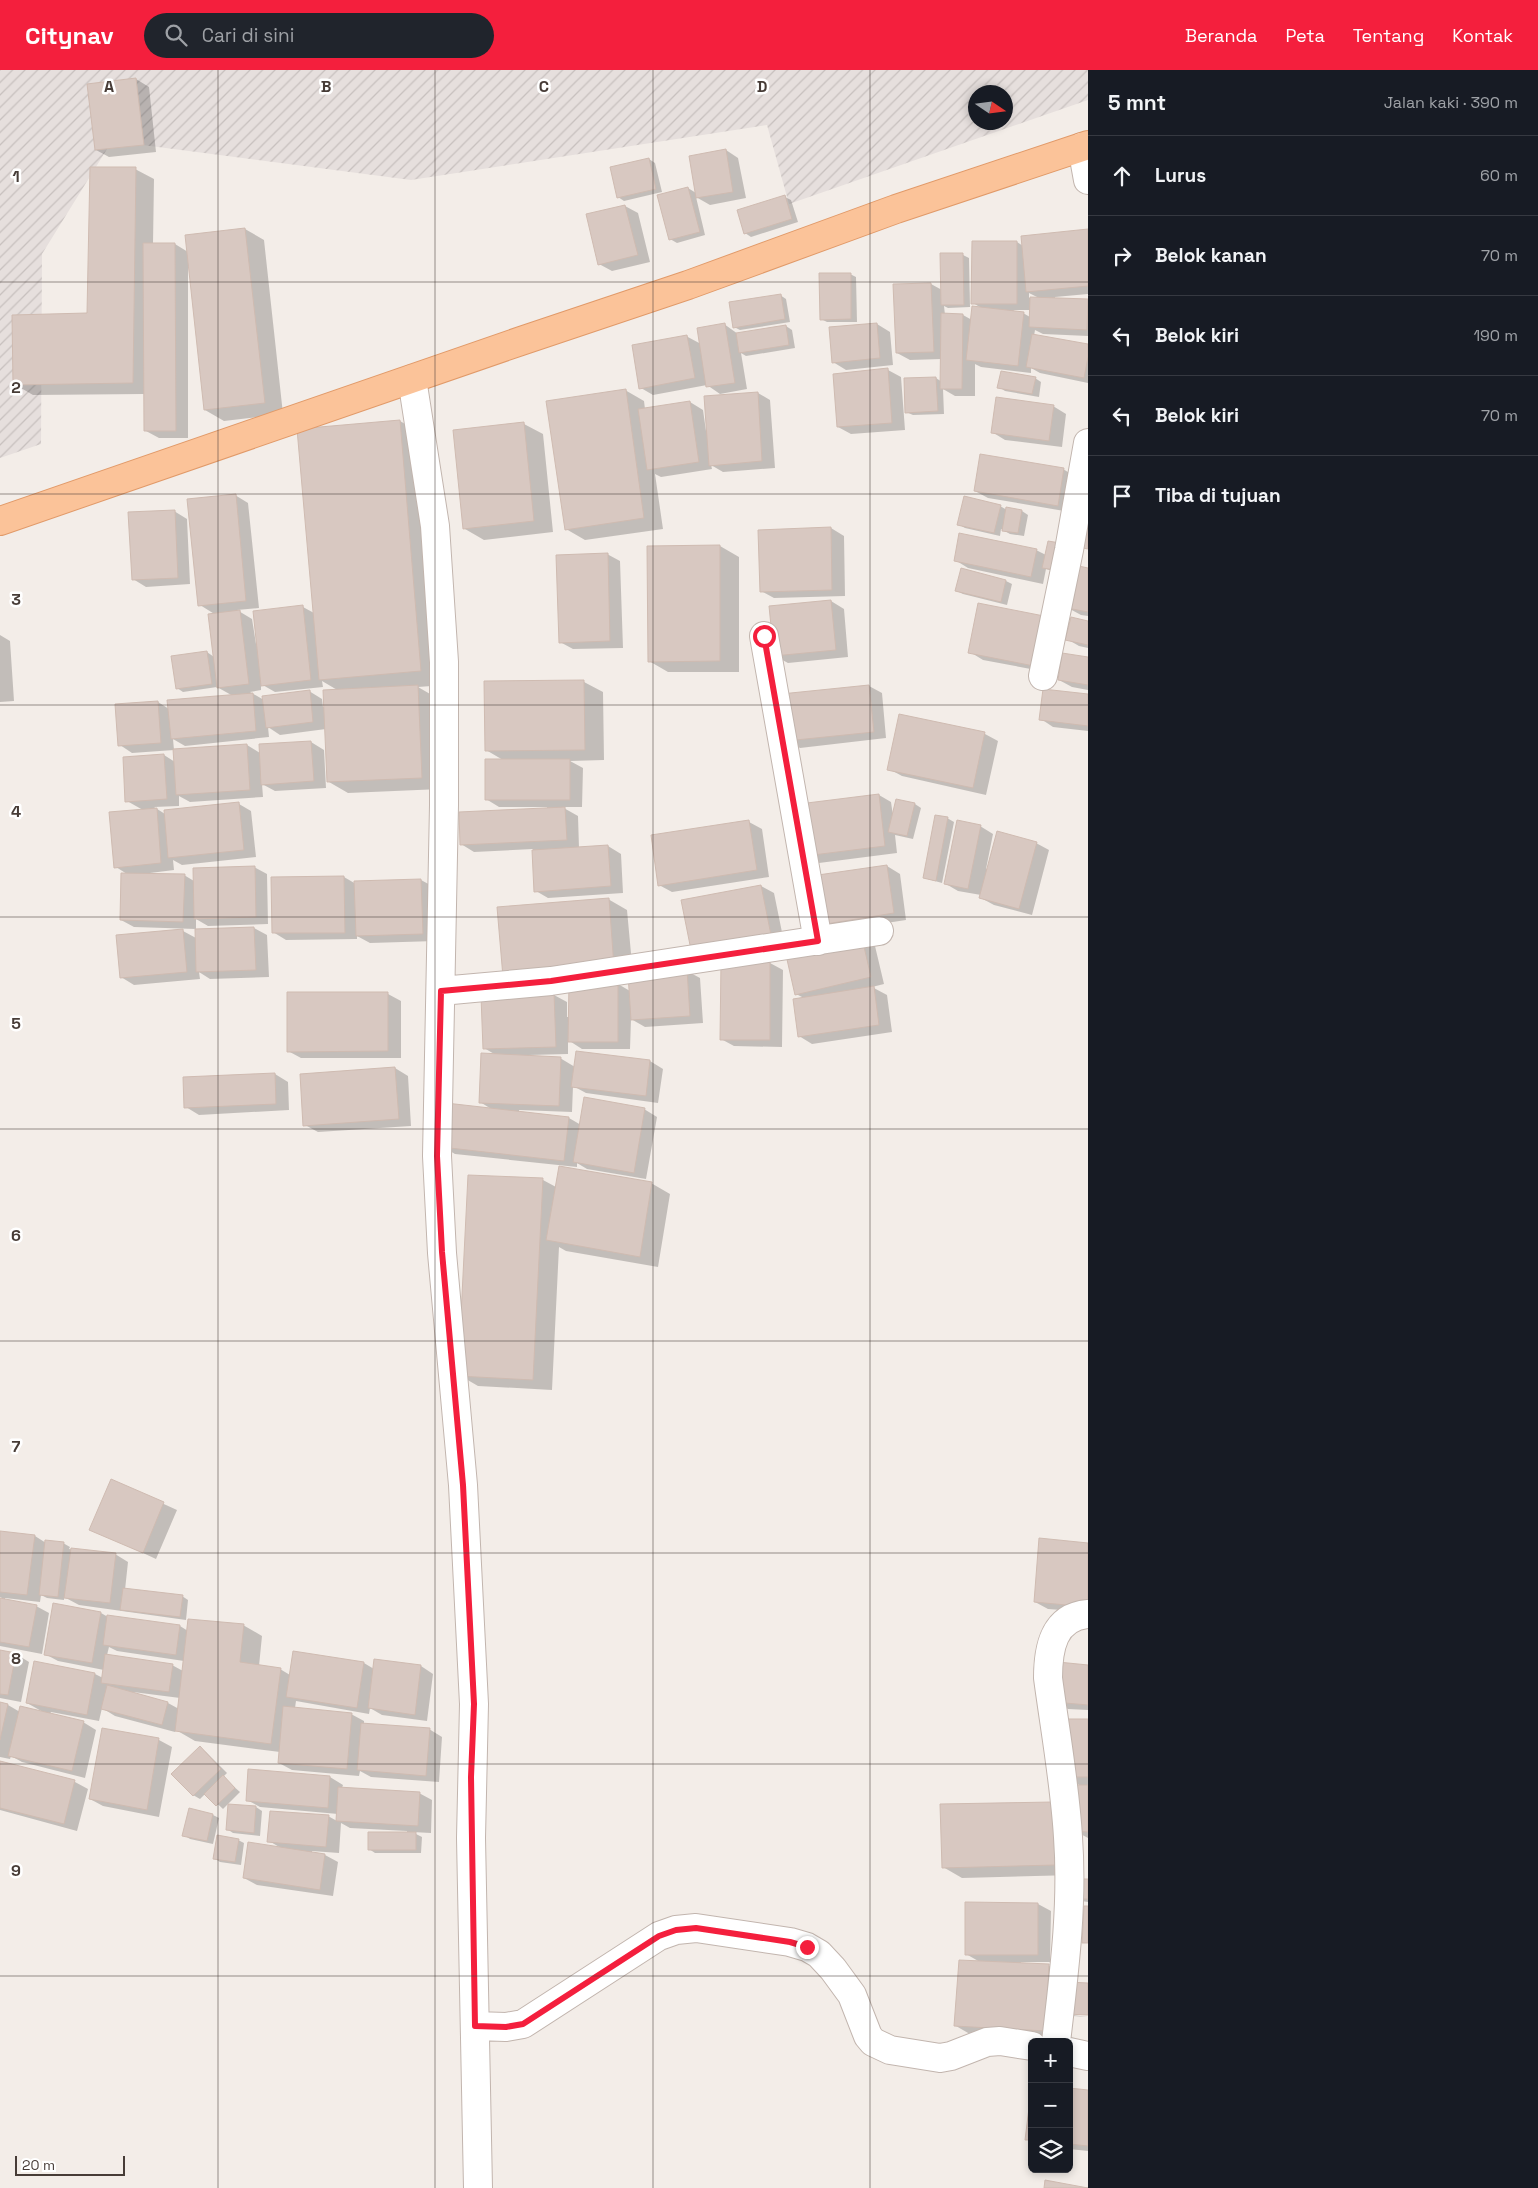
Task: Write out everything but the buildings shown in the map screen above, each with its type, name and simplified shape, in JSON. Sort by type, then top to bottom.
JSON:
[{"type":"main road","points":[[0,521],[688,285],[896,209],[1085,146]]},
{"type":"street","points":[[1085,146],[1088,180]]},
{"type":"street","points":[[412,379],[435,526],[444,662],[441,991],[437,1156],[442,1252],[463,1485],[474,1704],[471,1777],[478,2188]]},
{"type":"street","points":[[1043,676],[1069,550],[1088,443]]},
{"type":"street","points":[[764,636],[818,941]]},
{"type":"street","points":[[441,991],[551,981],[879,932]]},
{"type":"street","points":[[1057,2038],[1066,1964],[1069,1908],[1068,1836],[1048,1678],[1048,1659],[1052,1641],[1058,1628],[1068,1620],[1088,1614]]},
{"type":"street","points":[[475,2026],[506,2027],[523,2024],[659,1936],[676,1930],[696,1928],[790,1942],[807,1947],[819,1954],[833,1969],[852,1995],[868,2036],[880,2046],[890,2050],[940,2058],[960,2054],[987,2042],[1000,2041],[1028,2045]]},
{"type":"street","points":[[1073,2053],[1088,2056]]},
{"type":"shaded area","points":[[0,70],[1088,70],[1088,100],[1013,126],[1013,85],[968,85],[968,130],[1002,130],[789,204],[767,125],[411,180],[112,141],[42,254],[41,444],[0,458]]},
{"type":"route","points":[[764,636],[818,941],[551,981],[441,991],[437,1156],[442,1252],[463,1485],[474,1704],[471,1838],[475,2026],[506,2027],[523,2024],[546,2011],[659,1936],[676,1930],[696,1928],[790,1942],[807,1947]]}]
